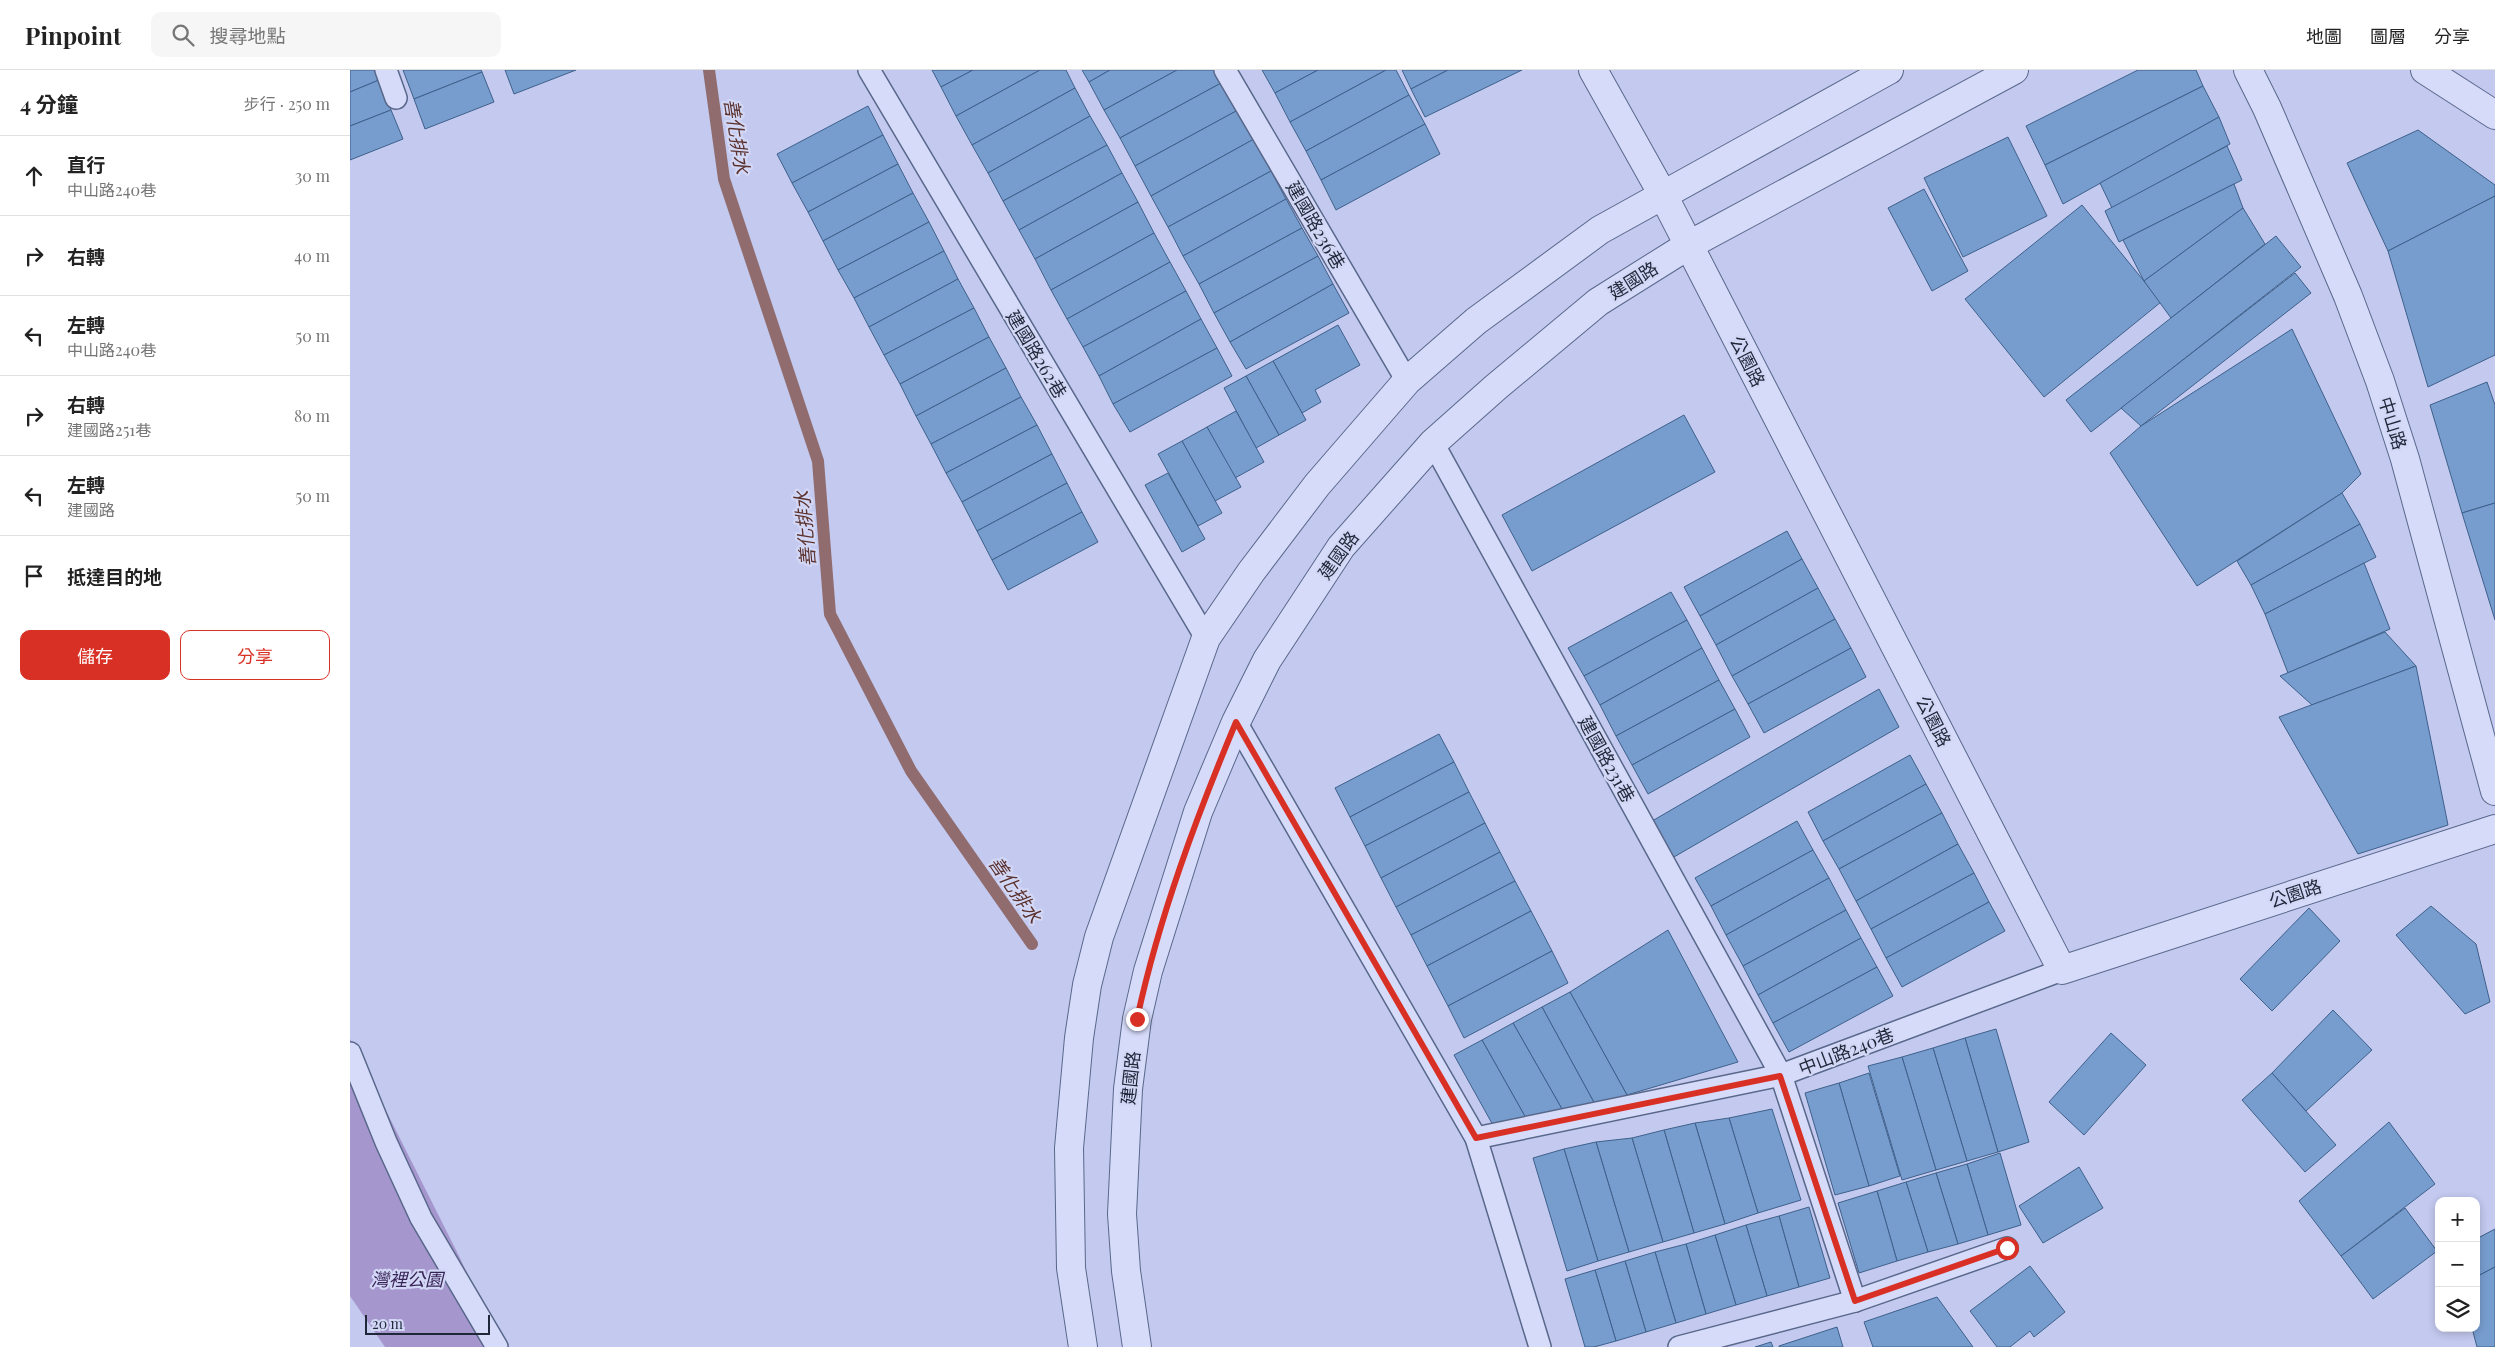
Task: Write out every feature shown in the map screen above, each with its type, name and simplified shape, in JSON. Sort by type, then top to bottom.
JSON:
[{"type":"street","name":"公園路","points":[[1594,70],[1663,195],[2062,970],[2495,829]]},
{"type":"street","points":[[1082,1347],[1071,1268],[1069,1148],[1079,1038],[1087,985],[1102,928],[1206,638],[1251,572],[1317,485],[1407,381],[1476,320],[1600,230],[1888,70]]},
{"type":"street","name":"建國路","points":[[1137,1347],[1126,1270],[1122,1214],[1128,1089],[1137,1019],[1148,971],[1198,812],[1236,722],[1266,660],[1341,547],[1433,443],[1496,387],[1598,302],[1688,245],[2014,70]]},
{"type":"street","name":"中山路","points":[[2248,70],[2267,108],[2344,287],[2380,381],[2407,469],[2495,791]]},
{"type":"street","points":[[2425,70],[2495,115]]},
{"type":"lane","points":[[386,70],[396,98]]},
{"type":"lane","name":"建國路262巷","points":[[869,70],[1206,638]]},
{"type":"lane","name":"建國路236巷","points":[[1225,70],[1407,381]]},
{"type":"lane","name":"建國路231巷","points":[[1433,443],[1780,1076],[1855,1301]]},
{"type":"lane","points":[[1236,722],[1476,1138],[1540,1347]]},
{"type":"lane","name":"中山路240巷","points":[[1476,1138],[1780,1076],[2062,970]]},
{"type":"lane","points":[[350,1052],[386,1142],[422,1218],[497,1347]]},
{"type":"lane","points":[[1678,1347],[1855,1301],[2007,1248]]},
{"type":"green space","name":"灣裡公園","points":[[350,1039],[459,1256],[502,1347],[385,1347],[350,1296]]},
{"type":"building","points":[[350,70],[375,70],[379,80],[350,92]]},
{"type":"building","points":[[403,70],[481,70],[482,72],[414,99]]},
{"type":"building","points":[[505,70],[576,70],[514,94]]},
{"type":"building","points":[[932,70],[973,70],[941,87]]},
{"type":"building","points":[[973,70],[1040,70],[956,116],[941,87]]},
{"type":"building","points":[[1040,70],[1066,70],[1075,88],[972,145],[956,116]]},
{"type":"building","points":[[1082,70],[1110,70],[1089,82]]},
{"type":"building","points":[[1110,70],[1177,70],[1104,110],[1089,82]]},
{"type":"building","points":[[1177,70],[1216,70],[1223,82],[1120,138],[1104,110]]},
{"type":"building","points":[[1262,70],[1318,70],[1275,93]]},
{"type":"building","points":[[1318,70],[1386,70],[1290,122],[1275,93]]},
{"type":"building","points":[[1386,70],[1396,70],[1409,95],[1306,151],[1290,122]]},
{"type":"building","points":[[1402,70],[1448,70],[1411,89]]},
{"type":"building","points":[[1448,70],[1522,70],[1425,117],[1411,89]]},
{"type":"building","points":[[2138,70],[2196,70],[2203,86],[2045,165],[2026,126]]},
{"type":"building","points":[[482,72],[494,102],[425,129],[414,99]]},
{"type":"building","points":[[379,80],[391,110],[350,126],[350,92]]},
{"type":"building","points":[[1223,82],[1238,110],[1135,166],[1120,138]]},
{"type":"building","points":[[2203,86],[2219,117],[2063,204],[2045,165]]},
{"type":"building","points":[[1075,88],[1090,116],[988,173],[972,145]]},
{"type":"building","points":[[1409,95],[1425,124],[1321,180],[1306,151]]},
{"type":"building","points":[[868,106],[883,135],[792,183],[777,154]]},
{"type":"building","points":[[391,110],[403,139],[350,160],[350,126]]},
{"type":"building","points":[[1238,110],[1254,139],[1151,196],[1135,166]]},
{"type":"building","points":[[1090,116],[1107,145],[1003,201],[988,173]]},
{"type":"building","points":[[2219,117],[2230,144],[2112,208],[2100,183]]},
{"type":"building","points":[[1425,124],[1440,154],[1336,210],[1321,180]]},
{"type":"building","points":[[2418,130],[2495,185],[2495,196],[2388,251],[2347,163]]},
{"type":"building","points":[[883,135],[898,164],[808,212],[792,183]]},
{"type":"building","points":[[2008,137],[2047,216],[1963,257],[1924,178]]},
{"type":"building","points":[[1254,139],[1271,171],[1168,227],[1151,196]]},
{"type":"building","points":[[1107,145],[1122,173],[1019,230],[1003,201]]},
{"type":"building","points":[[2227,146],[2242,180],[2119,242],[2105,211]]},
{"type":"building","points":[[898,164],[913,193],[823,241],[808,212]]},
{"type":"building","points":[[1271,171],[1286,199],[1183,256],[1168,227]]},
{"type":"building","points":[[1122,173],[1138,202],[1035,259],[1019,230]]},
{"type":"building","points":[[2234,184],[2243,208],[2144,281],[2123,240]]},
{"type":"building","points":[[1924,189],[1968,271],[1932,291],[1888,208]]},
{"type":"building","points":[[913,193],[929,222],[838,270],[823,241]]},
{"type":"building","points":[[2495,196],[2495,355],[2428,387],[2388,251]]},
{"type":"building","points":[[1286,199],[1302,228],[1199,284],[1183,256]]},
{"type":"building","points":[[1138,202],[1154,233],[1051,290],[1035,259]]},
{"type":"building","points":[[2082,205],[2161,302],[2044,397],[1965,299]]},
{"type":"building","points":[[2243,208],[2265,244],[2171,318],[2144,281]]},
{"type":"building","points":[[929,222],[944,251],[854,298],[838,270]]},
{"type":"building","points":[[1302,228],[1318,256],[1214,313],[1199,284]]},
{"type":"building","points":[[1154,233],[1170,262],[1067,319],[1051,290]]},
{"type":"building","points":[[2276,236],[2301,267],[2091,432],[2066,400]]},
{"type":"building","points":[[944,251],[958,279],[869,327],[854,298]]},
{"type":"building","points":[[1318,256],[1333,284],[1230,342],[1214,313]]},
{"type":"building","points":[[1170,262],[1186,291],[1083,347],[1067,319]]},
{"type":"building","points":[[2295,273],[2311,293],[2141,426],[2121,408]]},
{"type":"building","points":[[958,279],[974,308],[884,355],[869,327]]},
{"type":"building","points":[[1333,284],[1349,313],[1246,369],[1230,342]]},
{"type":"building","points":[[1186,291],[1201,319],[1099,376],[1083,347]]},
{"type":"building","points":[[974,308],[989,337],[900,384],[884,355]]},
{"type":"building","points":[[1201,319],[1217,348],[1113,404],[1099,376]]},
{"type":"building","points":[[1338,325],[1360,365],[1315,390],[1321,402],[1302,413],[1273,361]]},
{"type":"building","points":[[2292,329],[2361,474],[2342,493],[2197,586],[2110,453],[2141,426]]},
{"type":"building","points":[[989,337],[1006,368],[916,416],[900,384]]},
{"type":"building","points":[[1217,348],[1232,376],[1130,432],[1113,404]]},
{"type":"building","points":[[1273,361],[1306,420],[1279,435],[1246,376]]},
{"type":"building","points":[[1006,368],[1021,397],[931,444],[916,416]]},
{"type":"building","points":[[1246,376],[1279,435],[1256,448],[1224,388]]},
{"type":"building","points":[[2487,382],[2495,405],[2495,503],[2462,513],[2430,405]]},
{"type":"building","points":[[1021,397],[1037,425],[946,473],[931,444]]},
{"type":"building","points":[[1236,411],[1264,462],[1235,478],[1207,427]]},
{"type":"building","points":[[1684,415],[1715,472],[1532,571],[1502,515]]},
{"type":"building","points":[[1037,425],[1052,454],[962,502],[946,473]]},
{"type":"building","points":[[1207,427],[1241,487],[1215,501],[1182,441]]},
{"type":"building","points":[[1182,441],[1222,513],[1198,526],[1158,454]]},
{"type":"building","points":[[1052,454],[1067,483],[977,531],[962,502]]},
{"type":"building","points":[[1168,473],[1205,539],[1182,552],[1145,485]]},
{"type":"building","points":[[1067,483],[1082,512],[992,560],[977,531]]},
{"type":"building","points":[[2342,493],[2360,524],[2251,585],[2237,561]]},
{"type":"building","points":[[2495,503],[2495,620],[2462,513]]},
{"type":"building","points":[[1082,512],[1098,542],[1008,590],[992,560]]},
{"type":"building","points":[[2360,524],[2376,557],[2265,614],[2251,585]]},
{"type":"building","points":[[1787,531],[1802,559],[1700,616],[1684,587]]},
{"type":"building","points":[[1802,559],[1818,588],[1716,645],[1700,616]]},
{"type":"building","points":[[2364,563],[2390,629],[2288,673],[2265,614]]},
{"type":"building","points":[[1818,588],[1835,619],[1732,676],[1716,645]]},
{"type":"building","points":[[1671,592],[1687,620],[1584,676],[1568,648]]},
{"type":"building","points":[[1835,619],[1851,648],[1748,704],[1732,676]]},
{"type":"building","points":[[1687,620],[1702,648],[1600,705],[1584,676]]},
{"type":"building","points":[[2385,632],[2416,666],[2312,705],[2280,676]]},
{"type":"building","points":[[1702,648],[1719,680],[1616,736],[1600,705]]},
{"type":"building","points":[[1851,648],[1866,677],[1764,733],[1748,704]]},
{"type":"building","points":[[2416,666],[2448,825],[2358,854],[2279,717]]},
{"type":"building","points":[[1719,680],[1735,709],[1632,765],[1616,736]]},
{"type":"building","points":[[1879,689],[1899,727],[1667,861],[1647,824]]},
{"type":"building","points":[[1735,709],[1750,737],[1648,794],[1632,765]]},
{"type":"building","points":[[1439,734],[1454,762],[1350,817],[1335,788]]},
{"type":"building","points":[[1910,755],[1926,784],[1823,841],[1808,812]]},
{"type":"building","points":[[1454,762],[1469,792],[1365,846],[1350,817]]},
{"type":"building","points":[[1926,784],[1942,813],[1839,869],[1823,841]]},
{"type":"building","points":[[1469,792],[1485,823],[1381,878],[1365,846]]},
{"type":"building","points":[[1942,813],[1958,844],[1856,901],[1839,869]]},
{"type":"building","points":[[1797,821],[1813,850],[1711,906],[1695,878]]},
{"type":"building","points":[[1485,823],[1500,852],[1396,907],[1381,878]]},
{"type":"building","points":[[1958,844],[1974,873],[1871,929],[1856,901]]},
{"type":"building","points":[[1813,850],[1829,878],[1726,935],[1711,906]]},
{"type":"building","points":[[1500,852],[1515,881],[1411,935],[1396,907]]},
{"type":"building","points":[[1974,873],[1989,902],[1886,958],[1871,929]]},
{"type":"building","points":[[1829,878],[1846,910],[1743,966],[1726,935]]},
{"type":"building","points":[[1515,881],[1531,911],[1427,966],[1411,935]]},
{"type":"building","points":[[1989,902],[2005,931],[1902,987],[1886,958]]},
{"type":"building","points":[[2431,906],[2476,944],[2490,1002],[2465,1014],[2396,935]]},
{"type":"building","points":[[2309,908],[2340,941],[2272,1011],[2240,979]]},
{"type":"building","points":[[1846,910],[1861,938],[1758,995],[1743,966]]},
{"type":"building","points":[[1531,911],[1552,951],[1448,1006],[1427,966]]},
{"type":"building","points":[[1668,930],[1738,1062],[1627,1095],[1570,992]]},
{"type":"building","points":[[1861,938],[1877,967],[1773,1023],[1758,995]]},
{"type":"building","points":[[1552,951],[1568,983],[1464,1038],[1448,1006]]},
{"type":"building","points":[[1877,967],[1893,996],[1789,1052],[1773,1023]]},
{"type":"building","points":[[1570,992],[1627,1095],[1597,1108],[1542,1007]]},
{"type":"building","points":[[1542,1007],[1597,1108],[1566,1116],[1513,1023]]},
{"type":"building","points":[[2333,1010],[2372,1050],[2306,1111],[2272,1073]]},
{"type":"building","points":[[1513,1023],[1566,1116],[1531,1127],[1482,1040]]},
{"type":"building","points":[[1996,1029],[2029,1142],[1998,1152],[1965,1038]]},
{"type":"building","points":[[2111,1033],[2146,1065],[2084,1135],[2049,1102]]},
{"type":"building","points":[[1965,1038],[1998,1152],[1967,1161],[1933,1048]]},
{"type":"building","points":[[1482,1040],[1531,1127],[1499,1136],[1454,1055]]},
{"type":"building","points":[[1933,1048],[1967,1161],[1936,1170],[1902,1057]]},
{"type":"building","points":[[1902,1057],[1936,1170],[1902,1180],[1868,1066]]},
{"type":"building","points":[[1869,1073],[1900,1176],[1869,1186],[1839,1083]]},
{"type":"building","points":[[2272,1073],[2336,1145],[2305,1172],[2242,1100]]},
{"type":"building","points":[[1839,1083],[1869,1186],[1835,1195],[1805,1093]]},
{"type":"building","points":[[1772,1109],[1801,1200],[1758,1213],[1729,1118]]},
{"type":"building","points":[[1729,1118],[1758,1213],[1725,1224],[1695,1123]]},
{"type":"building","points":[[2389,1122],[2435,1184],[2341,1256],[2299,1201]]},
{"type":"building","points":[[1695,1123],[1725,1224],[1694,1233],[1664,1130]]},
{"type":"building","points":[[1664,1130],[1694,1233],[1663,1242],[1632,1138]]},
{"type":"building","points":[[1632,1138],[1663,1242],[1629,1252],[1596,1142]]},
{"type":"building","points":[[1596,1142],[1629,1252],[1598,1261],[1564,1149]]},
{"type":"building","points":[[1564,1149],[1598,1261],[1567,1271],[1533,1158]]},
{"type":"building","points":[[2000,1153],[2021,1225],[1988,1235],[1967,1164]]},
{"type":"building","points":[[1967,1164],[1988,1235],[1958,1244],[1936,1173]]},
{"type":"building","points":[[2079,1167],[2103,1208],[2043,1243],[2019,1206]]},
{"type":"building","points":[[1936,1173],[1958,1244],[1928,1252],[1906,1182]]},
{"type":"building","points":[[1906,1182],[1928,1252],[1897,1261],[1877,1191]]},
{"type":"building","points":[[1877,1191],[1897,1261],[1859,1273],[1838,1203]]},
{"type":"building","points":[[1809,1207],[1830,1278],[1799,1287],[1779,1216]]},
{"type":"building","points":[[2405,1208],[2435,1248],[2435,1252],[2373,1299],[2341,1256]]},
{"type":"building","points":[[1779,1216],[1799,1287],[1767,1296],[1746,1225]]},
{"type":"building","points":[[1746,1225],[1767,1296],[1736,1305],[1715,1235]]},
{"type":"building","points":[[2495,1229],[2495,1267],[2480,1275],[2480,1242],[2480,1237]]},
{"type":"building","points":[[1715,1235],[1736,1305],[1706,1314],[1686,1244]]},
{"type":"building","points":[[1686,1244],[1706,1314],[1676,1323],[1655,1252]]},
{"type":"building","points":[[1655,1252],[1676,1323],[1646,1332],[1625,1261]]},
{"type":"building","points":[[1625,1261],[1646,1332],[1616,1341],[1595,1270]]},
{"type":"building","points":[[2030,1266],[2065,1312],[2034,1337],[2030,1331],[2010,1347],[1997,1347],[1970,1311]]},
{"type":"building","points":[[2495,1267],[2495,1347],[2477,1347],[2473,1332],[2480,1332],[2480,1275]]},
{"type":"building","points":[[1595,1270],[1616,1341],[1594,1347],[1585,1347],[1565,1279]]},
{"type":"building","points":[[1937,1297],[1973,1347],[1873,1347],[1864,1322]]},
{"type":"building","points":[[1837,1327],[1843,1347],[1779,1347],[1779,1346]]},
{"type":"building","points":[[1771,1342],[1773,1347],[1755,1347]]},
{"type":"waterway","name":"善化排水","points":[[709,70],[724,179],[818,461],[830,614],[911,771],[1032,944]]},
{"type":"route","points":[[1137,1019],[1148,971],[1198,812],[1236,722],[1476,1138],[1780,1076],[1855,1301],[2007,1248]]}]
